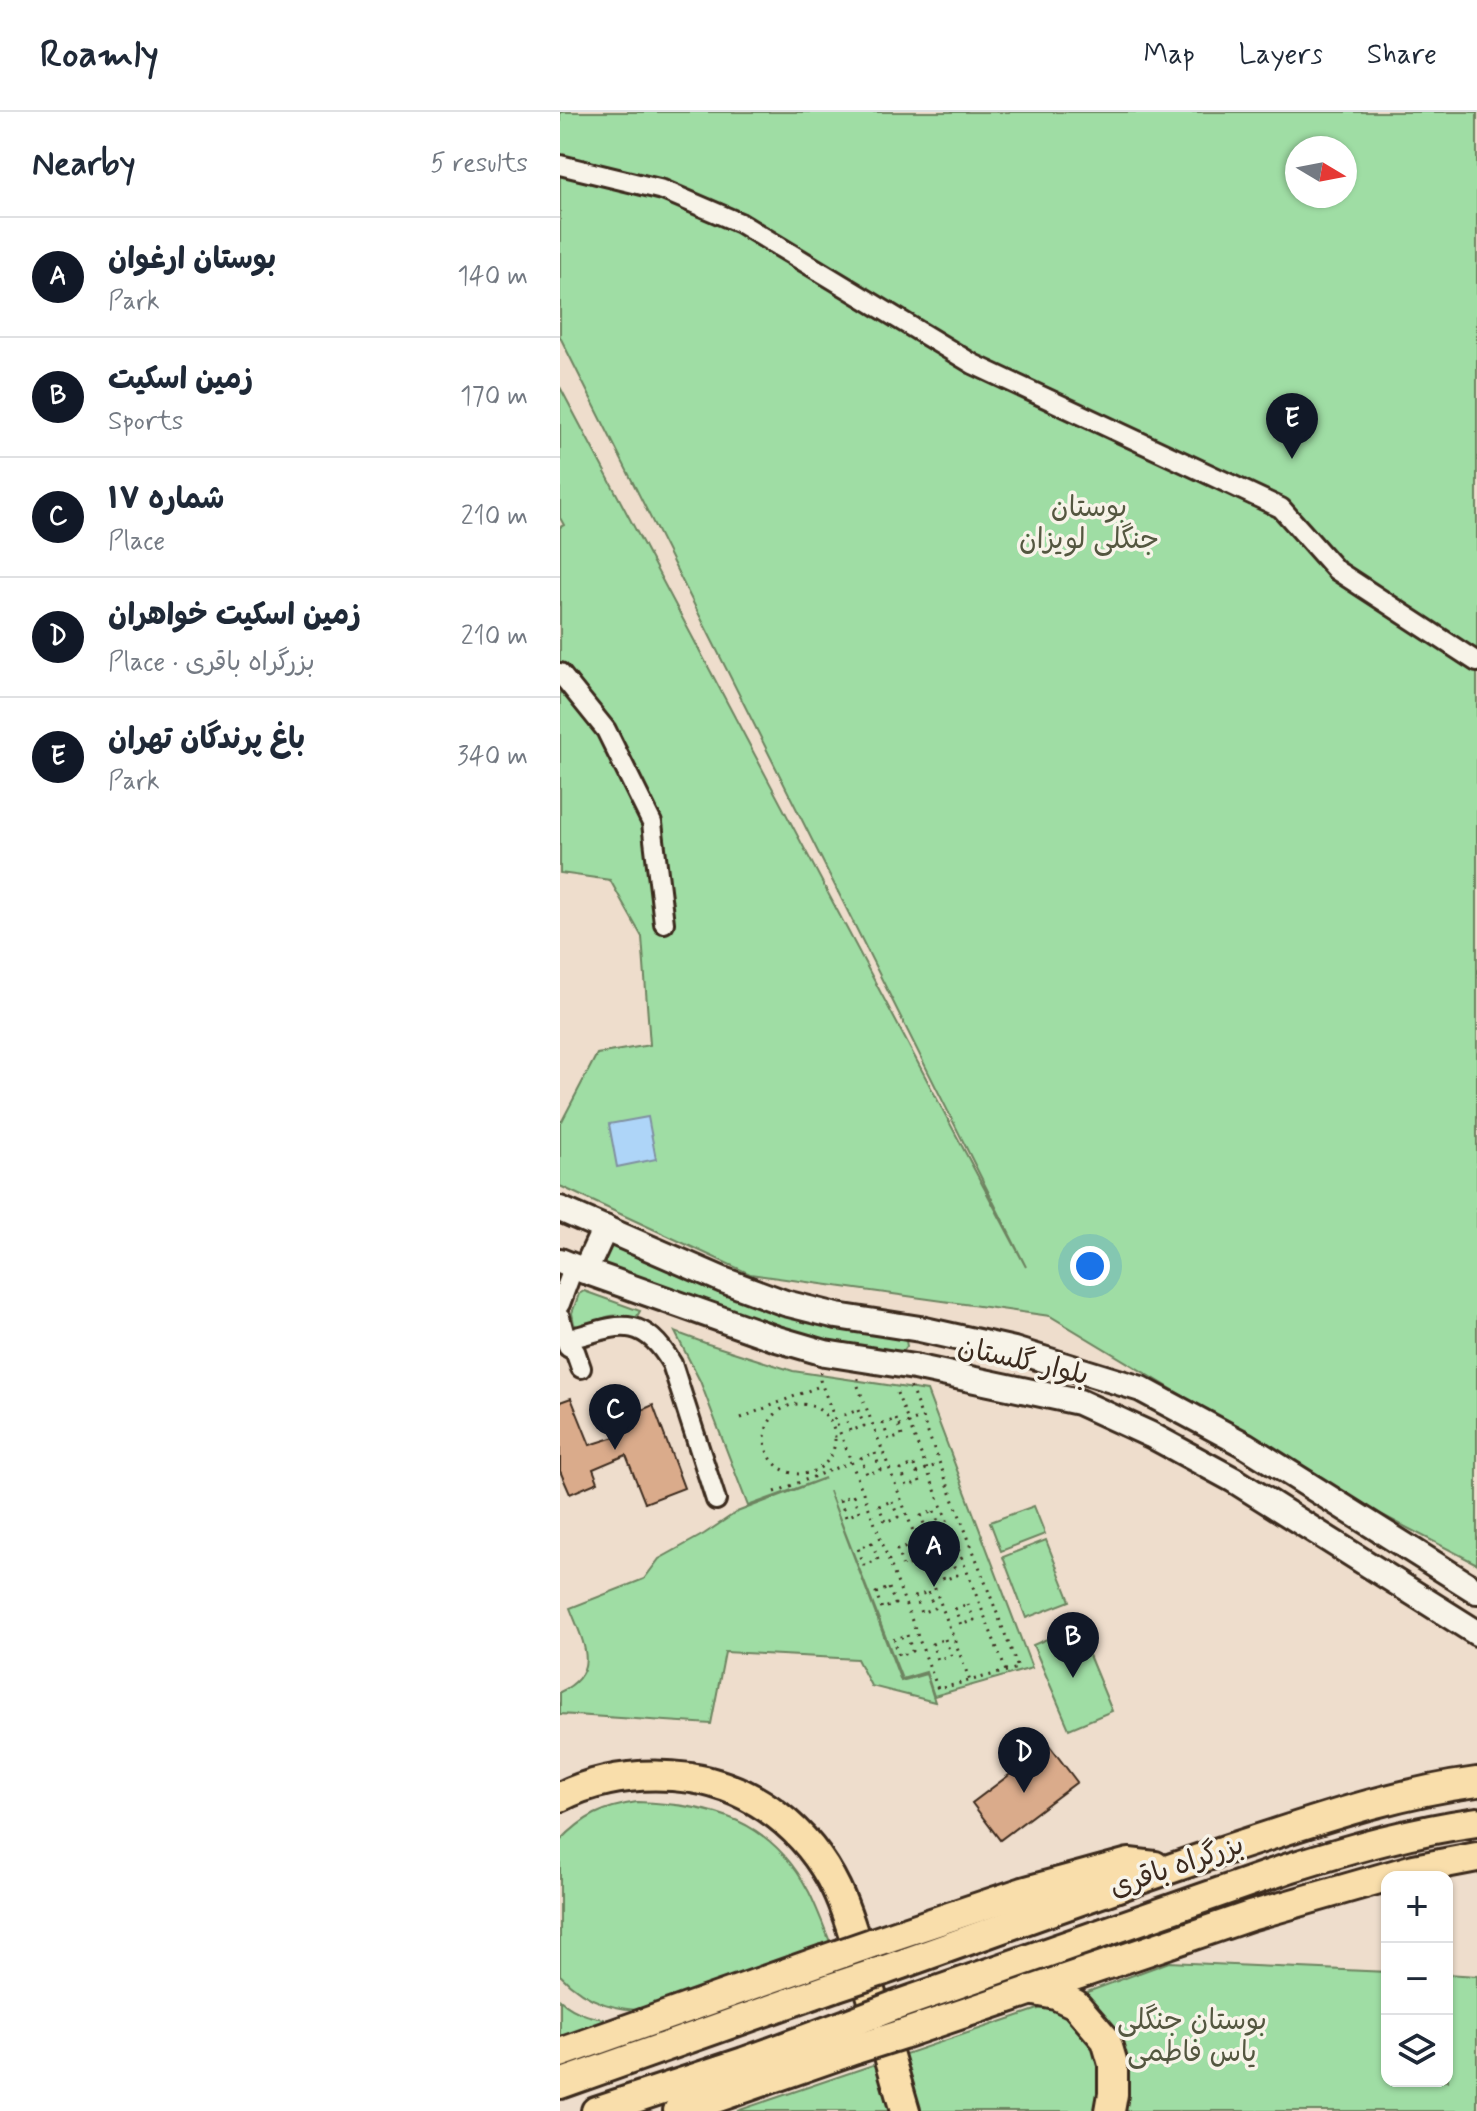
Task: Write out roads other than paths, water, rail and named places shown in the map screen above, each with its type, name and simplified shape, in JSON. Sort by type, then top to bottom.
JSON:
[{"type":"highway","points":[[560,1797],[585,1785],[614,1778],[667,1775],[736,1791],[765,1804],[791,1826],[813,1851],[836,1888],[853,1934],[905,2111]]},
{"type":"highway","name":"بزرگراه باقری","points":[[560,2084],[1172,1868],[1345,1811],[1402,1796],[1477,1782]]},
{"type":"highway","name":"بزرگراه باقری","points":[[851,2037],[894,2006],[1334,1854],[1397,1836],[1477,1822]]},
{"type":"highway","points":[[596,2111],[744,2062],[851,2037],[903,2034],[1250,1916],[1414,1869],[1477,1857]]},
{"type":"highway","points":[[560,2053],[1023,1892],[1129,1863],[1172,1868]]},
{"type":"highway","points":[[1029,1990],[1056,1995],[1075,2004],[1106,2040],[1113,2064],[1110,2111]]},
{"type":"highway","points":[[678,2111],[851,2037]]},
{"type":"main road","name":"بلوار گلستان","points":[[560,1209],[723,1280],[785,1303],[1014,1350],[1141,1389],[1245,1445],[1469,1586]]},
{"type":"main road","points":[[573,1266],[605,1228]]},
{"type":"main road","name":"بلوار گلستان","points":[[573,1266],[777,1339],[825,1353],[914,1367],[1079,1402],[1151,1435],[1234,1480],[1477,1633]]},
{"type":"main road","points":[[914,1367],[920,1329]]},
{"type":"main road","points":[[1441,1610],[1469,1586]]},
{"type":"street","points":[[560,165],[663,190],[740,223],[973,364],[1281,508],[1336,570],[1477,662]]},
{"type":"street","points":[[560,673],[606,730],[652,823],[664,923]]},
{"type":"street","points":[[560,1304],[573,1266]]},
{"type":"street","points":[[560,1317],[567,1344],[575,1351],[575,1370]]},
{"type":"street","points":[[567,1344],[627,1326],[644,1331],[660,1343],[672,1364],[716,1500]]},
{"type":"water","points":[[648,1117],[656,1159],[617,1167],[609,1124]]},
{"type":"place","name":"باغ پرندگان تهران","points":[[1292,459]]},
{"type":"place","name":"شماره ۱۷","points":[[615,1450]]},
{"type":"place","name":"بوستان ارغوان","points":[[934,1587]]},
{"type":"place","name":"زمین اسکیت","points":[[1073,1678]]},
{"type":"place","name":"زمین اسکیت خواهران","points":[[1024,1793]]},
{"type":"park label","name":"بوستان جنگلی لویزان","points":[[1089,524]]},
{"type":"park label","name":"بوستان جنگلی یاس فاطمی","points":[[1192,2037]]}]
